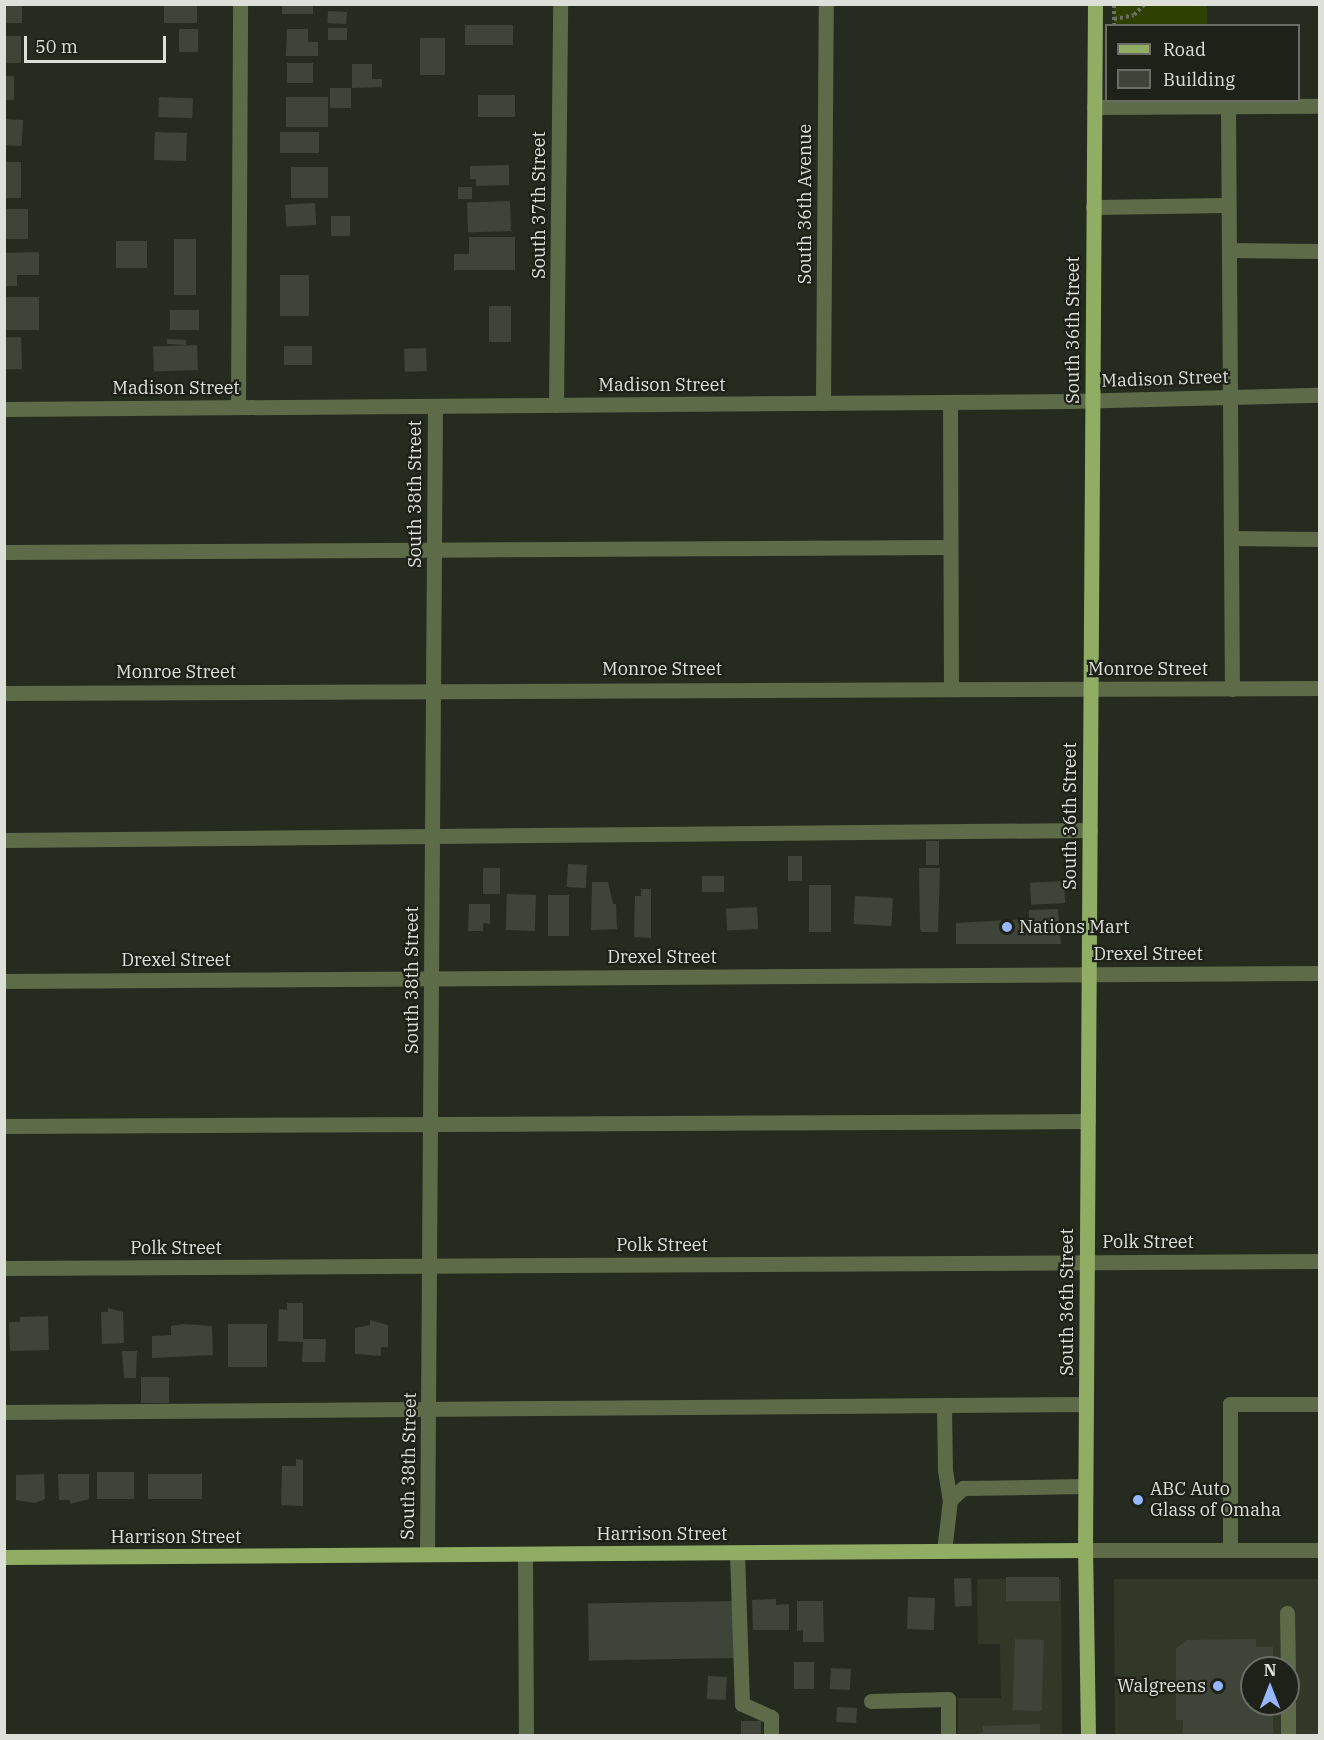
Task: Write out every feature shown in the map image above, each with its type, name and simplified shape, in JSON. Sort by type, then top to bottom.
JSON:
[{"type":"main road","name":"South 36th Street","points":[[1088,1736],[1085,1486],[1095,4]]},
{"type":"main road","name":"Harrison Street","points":[[4,1557],[1085,1550]]},
{"type":"street","points":[[238,407],[240,4]]},
{"type":"street","name":"South 37th Street","points":[[556,405],[560,4]]},
{"type":"street","name":"South 36th Avenue","points":[[823,403],[826,4]]},
{"type":"street","points":[[1094,107],[1320,106]]},
{"type":"street","points":[[1228,107],[1232,689]]},
{"type":"street","points":[[1094,207],[1228,205]]},
{"type":"street","points":[[1229,250],[1320,250]]},
{"type":"street","name":"Madison Street","points":[[4,409],[950,403],[1320,395]]},
{"type":"street","points":[[950,403],[951,686]]},
{"type":"street","name":"South 38th Street","points":[[427,1554],[435,406]]},
{"type":"street","points":[[1232,538],[1320,539]]},
{"type":"street","points":[[4,552],[950,547]]},
{"type":"street","name":"Monroe Street","points":[[4,693],[951,686],[1320,688]]},
{"type":"street","points":[[4,840],[1090,830]]},
{"type":"street","name":"Drexel Street","points":[[4,981],[1320,973]]},
{"type":"street","points":[[4,1126],[1088,1121]]},
{"type":"street","name":"Polk Street","points":[[4,1268],[1320,1261]]},
{"type":"street","points":[[4,1412],[944,1407],[1086,1404]]},
{"type":"street","points":[[1230,1550],[1230,1404],[1320,1404]]},
{"type":"street","points":[[944,1407],[945,1470],[950,1500],[944,1551]]},
{"type":"street","points":[[950,1500],[963,1488],[1085,1486]]},
{"type":"street","name":"Harrison Street","points":[[1085,1550],[1320,1550]]},
{"type":"street","points":[[737,1552],[742,1704],[771,1717],[771,1736]]},
{"type":"street","points":[[525,1554],[526,1736]]},
{"type":"street","points":[[1287,1613],[1288,1656]]},
{"type":"street","points":[[871,1701],[948,1699],[948,1736]]},
{"type":"street","points":[[1288,1716],[1288,1736]]},
{"type":"path","points":[[1114,4],[1114,24]]},
{"type":"path","points":[[1114,19],[1134,15],[1144,4]]},
{"type":"shaded area","points":[[977,1579],[1061,1579],[1062,1735],[958,1735],[958,1698],[1001,1698],[1000,1644],[978,1644]]},
{"type":"shaded area","points":[[1114,1579],[1319,1579],[1319,1735],[1115,1735]]},
{"type":"green space","points":[[1114,5],[1207,5],[1207,24],[1114,24]]},
{"type":"building","points":[[4,4],[22,4],[22,23],[4,23]]},
{"type":"building","points":[[164,4],[197,4],[197,23],[164,23]]},
{"type":"building","points":[[282,4],[313,4],[313,14],[282,14]]},
{"type":"building","points":[[328,11],[347,12],[346,24],[327,23]]},
{"type":"building","points":[[465,25],[513,25],[513,45],[465,45]]},
{"type":"building","points":[[328,28],[347,28],[347,40],[328,40]]},
{"type":"building","points":[[179,29],[198,29],[198,52],[179,52]]},
{"type":"building","points":[[287,29],[308,29],[308,42],[318,42],[318,56],[286,56]]},
{"type":"building","points":[[4,36],[21,36],[21,63],[4,63]]},
{"type":"building","points":[[420,38],[445,38],[445,75],[420,75]]},
{"type":"building","points":[[287,63],[313,63],[313,83],[287,83]]},
{"type":"building","points":[[352,64],[372,64],[372,79],[382,79],[382,87],[352,88]]},
{"type":"building","points":[[4,76],[14,76],[14,100],[4,100]]},
{"type":"building","points":[[330,88],[351,88],[351,108],[330,108]]},
{"type":"building","points":[[478,95],[515,95],[515,117],[478,117]]},
{"type":"building","points":[[159,97],[193,98],[192,118],[158,117]]},
{"type":"building","points":[[286,97],[328,97],[328,127],[286,127]]},
{"type":"building","points":[[4,119],[23,120],[22,146],[4,145]]},
{"type":"building","points":[[155,132],[187,133],[186,161],[154,160]]},
{"type":"building","points":[[280,132],[319,132],[319,153],[280,153]]},
{"type":"building","points":[[4,162],[21,162],[21,198],[4,198]]},
{"type":"building","points":[[509,165],[509,185],[476,186],[476,179],[470,179],[470,166]]},
{"type":"building","points":[[291,167],[328,167],[328,198],[291,198]]},
{"type":"building","points":[[458,187],[472,187],[472,199],[458,199]]},
{"type":"building","points":[[510,201],[511,231],[468,232],[467,203]]},
{"type":"building","points":[[315,203],[316,225],[286,227],[285,205]]},
{"type":"building","points":[[4,209],[28,209],[28,239],[4,239]]},
{"type":"building","points":[[331,216],[350,216],[350,236],[331,236]]},
{"type":"building","points":[[469,237],[515,237],[515,270],[454,270],[454,254],[469,254]]},
{"type":"building","points":[[174,239],[196,239],[196,295],[174,295]]},
{"type":"building","points":[[116,241],[147,241],[147,268],[116,268]]},
{"type":"building","points":[[39,252],[39,275],[17,275],[17,286],[4,286],[4,253]]},
{"type":"building","points":[[280,275],[309,275],[309,316],[280,316]]},
{"type":"building","points":[[4,297],[39,297],[39,330],[4,330]]},
{"type":"building","points":[[489,306],[511,306],[511,342],[489,342]]},
{"type":"building","points":[[170,310],[199,310],[199,330],[170,330]]},
{"type":"building","points":[[21,337],[22,369],[5,370],[4,338]]},
{"type":"building","points":[[167,339],[186,340],[186,345],[167,344]]},
{"type":"building","points":[[197,345],[198,370],[154,372],[153,347]]},
{"type":"building","points":[[284,346],[312,346],[312,365],[284,365]]},
{"type":"building","points":[[426,348],[427,371],[405,372],[404,349]]},
{"type":"building","points":[[926,841],[939,841],[939,865],[926,865]]},
{"type":"building","points":[[788,856],[802,856],[802,881],[788,881]]},
{"type":"building","points":[[568,864],[587,865],[586,888],[567,887]]},
{"type":"building","points":[[483,868],[500,868],[500,894],[483,894]]},
{"type":"building","points":[[919,868],[940,868],[938,932],[921,932]]},
{"type":"building","points":[[702,876],[724,876],[724,892],[702,892]]},
{"type":"building","points":[[1064,881],[1065,903],[1031,905],[1030,883]]},
{"type":"building","points":[[592,882],[608,882],[613,904],[616,904],[617,929],[591,930]]},
{"type":"building","points":[[809,885],[831,885],[831,932],[809,932]]},
{"type":"building","points":[[641,889],[651,889],[651,938],[634,937],[635,896],[641,896]]},
{"type":"building","points":[[507,894],[536,895],[535,931],[506,930]]},
{"type":"building","points":[[548,895],[569,895],[569,936],[548,936]]},
{"type":"building","points":[[855,896],[893,898],[891,926],[854,924]]},
{"type":"building","points":[[469,904],[490,904],[490,924],[483,923],[483,931],[468,931]]},
{"type":"building","points":[[757,907],[758,929],[727,931],[726,909]]},
{"type":"building","name":"Nations Mart","points":[[1058,909],[1061,944],[956,944],[956,923],[1029,919],[1029,910]]},
{"type":"building","points":[[287,1303],[303,1303],[303,1339],[326,1339],[325,1362],[302,1362],[303,1342],[278,1341],[279,1309],[287,1310]]},
{"type":"building","points":[[108,1308],[123,1312],[124,1343],[102,1344],[101,1312],[108,1312]]},
{"type":"building","points":[[48,1316],[49,1350],[10,1351],[9,1322],[20,1322],[20,1317]]},
{"type":"building","points":[[370,1320],[388,1325],[388,1347],[381,1347],[381,1356],[355,1354],[355,1328],[370,1325]]},
{"type":"building","points":[[185,1324],[212,1326],[213,1355],[152,1358],[152,1336],[171,1335],[171,1326]]},
{"type":"building","points":[[228,1324],[267,1324],[267,1367],[228,1367]]},
{"type":"building","points":[[122,1351],[137,1351],[136,1378],[124,1378]]},
{"type":"building","points":[[141,1377],[169,1377],[169,1403],[141,1403]]},
{"type":"building","points":[[296,1459],[303,1460],[303,1506],[281,1505],[282,1466],[296,1466]]},
{"type":"building","points":[[97,1472],[134,1472],[134,1499],[97,1499]]},
{"type":"building","points":[[44,1474],[45,1499],[35,1503],[16,1500],[16,1475]]},
{"type":"building","points":[[58,1474],[89,1474],[89,1499],[70,1504],[70,1500],[59,1500]]},
{"type":"building","points":[[148,1474],[202,1474],[202,1499],[148,1499]]},
{"type":"building","points":[[1006,1577],[1059,1577],[1059,1601],[1006,1601]]},
{"type":"building","points":[[971,1578],[972,1606],[955,1607],[954,1579]]},
{"type":"building","points":[[908,1597],[935,1598],[934,1630],[907,1629]]},
{"type":"building","points":[[776,1599],[776,1605],[789,1604],[789,1630],[753,1630],[752,1600]]},
{"type":"building","points":[[733,1601],[734,1658],[589,1661],[588,1604]]},
{"type":"building","points":[[797,1601],[823,1601],[824,1642],[803,1642],[803,1630],[797,1631]]},
{"type":"building","points":[[1015,1639],[1044,1640],[1042,1711],[1013,1710]]},
{"type":"building","name":"Walgreens","points":[[1256,1639],[1256,1647],[1273,1647],[1273,1656],[1240,1656],[1240,1716],[1273,1716],[1273,1736],[1183,1736],[1183,1720],[1176,1720],[1176,1649],[1186,1640]]},
{"type":"building","points":[[794,1662],[814,1662],[814,1689],[794,1689]]},
{"type":"building","points":[[831,1668],[851,1669],[850,1690],[830,1689]]},
{"type":"building","points":[[708,1676],[727,1677],[726,1700],[707,1699]]},
{"type":"building","points":[[837,1707],[857,1708],[856,1723],[836,1722]]},
{"type":"building","points":[[741,1721],[761,1721],[761,1736],[741,1736]]},
{"type":"building","points":[[1040,1724],[1040,1736],[972,1736],[983,1732],[983,1726]]},
{"type":"place","name":"Nations Mart","points":[[1007,927]]},
{"type":"place","name":"ABC Auto Glass of Omaha","points":[[1138,1500]]},
{"type":"place","name":"Walgreens","points":[[1218,1686]]}]
